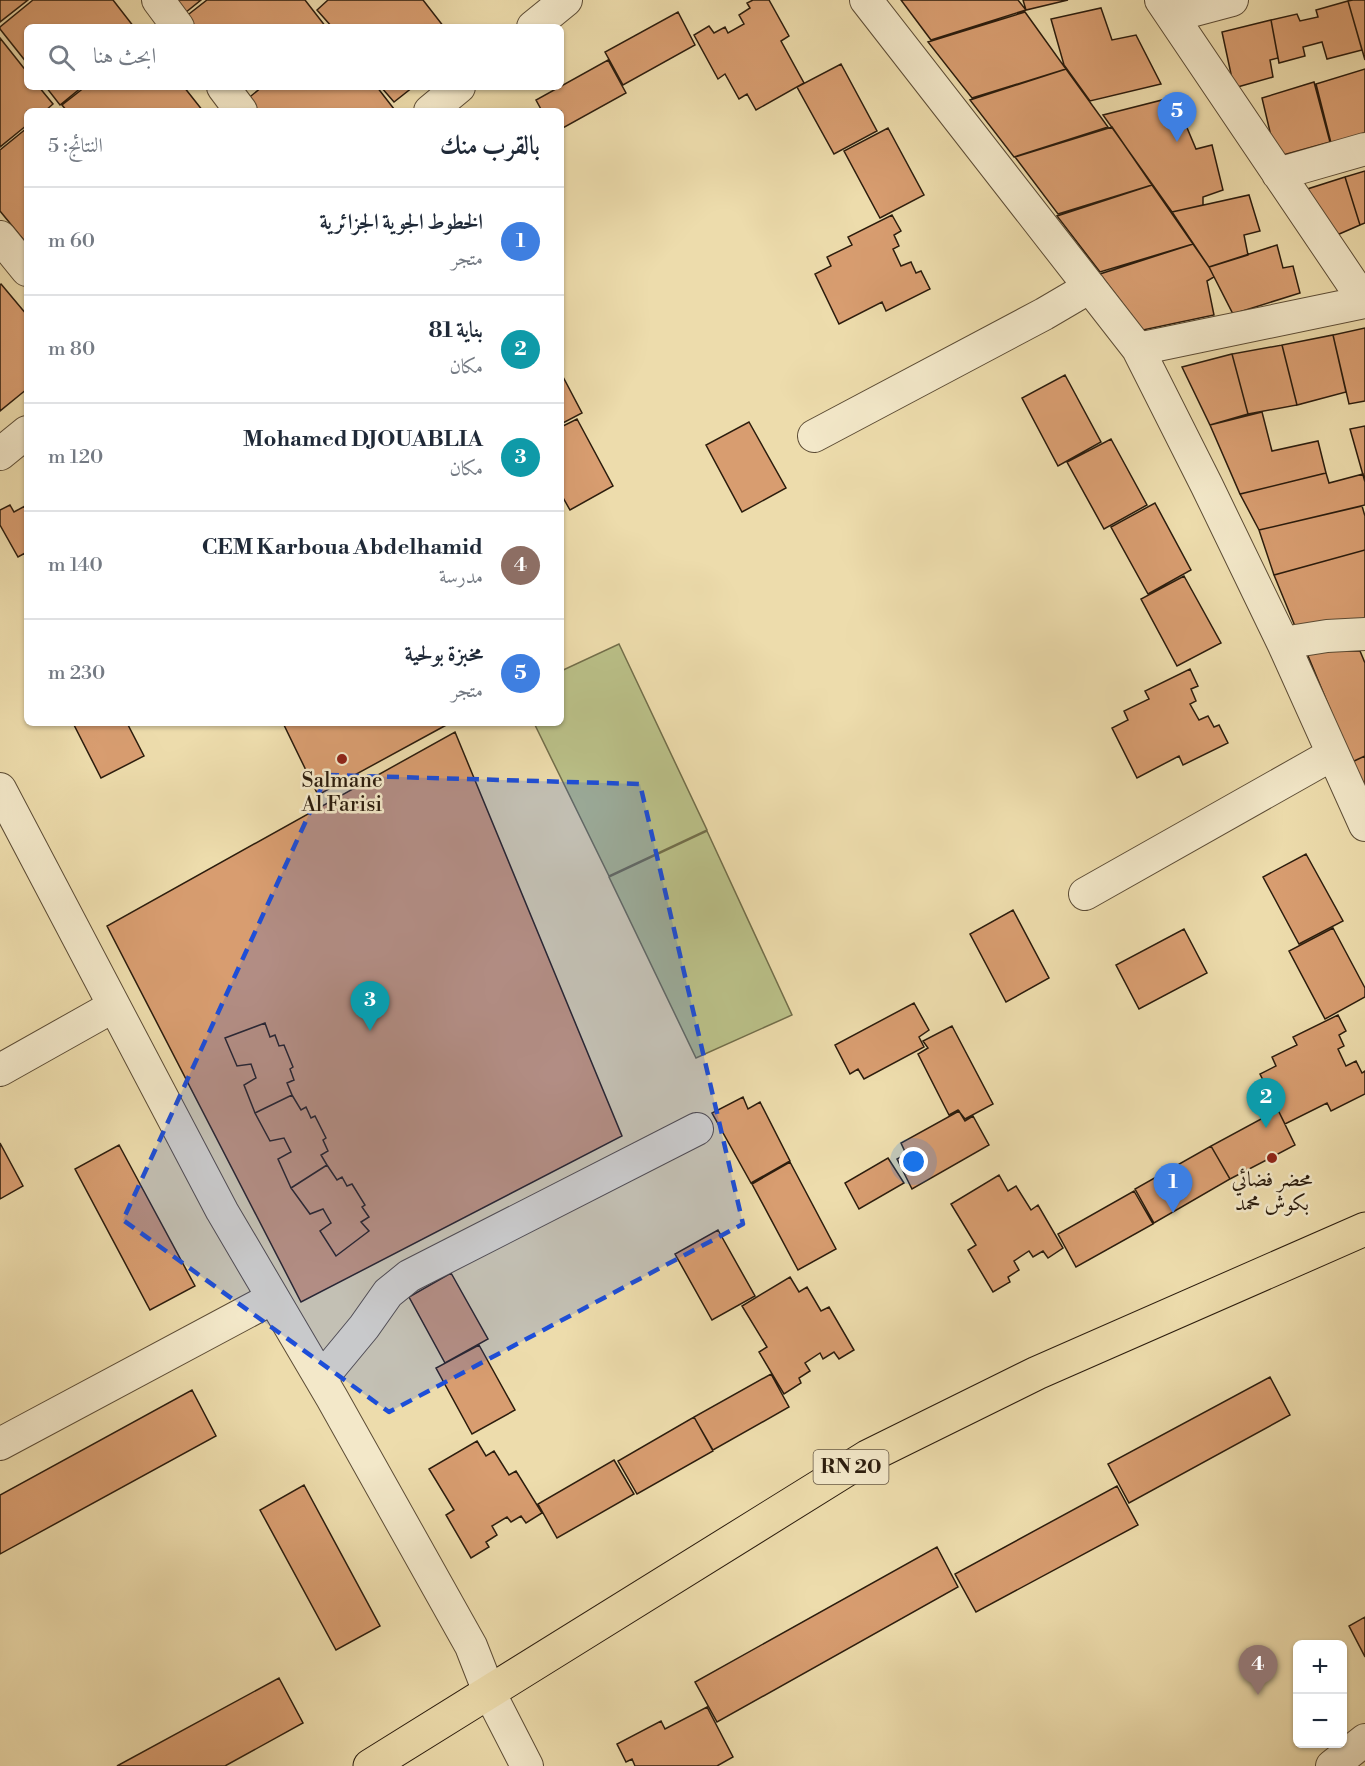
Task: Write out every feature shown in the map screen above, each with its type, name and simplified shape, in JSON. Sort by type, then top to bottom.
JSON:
[{"type":"main road","name":"RN 20","points":[[370,1766],[867,1457],[1038,1373],[1365,1229]]},
{"type":"street","points":[[158,0],[176,24]]},
{"type":"street","points":[[537,24],[566,0]]},
{"type":"street","points":[[866,0],[1138,349],[1284,643],[1365,825]]},
{"type":"street","points":[[1138,349],[1365,302],[1166,8],[1232,0]]},
{"type":"street","points":[[225,90],[239,108]]},
{"type":"street","points":[[434,108],[455,90]]},
{"type":"street","points":[[1278,174],[1365,149]]},
{"type":"street","points":[[0,237],[24,266]]},
{"type":"street","points":[[814,436],[1044,314],[1090,287]]},
{"type":"street","points":[[0,454],[24,434]]},
{"type":"street","points":[[1284,643],[1327,636],[1365,634]]},
{"type":"street","points":[[1085,894],[1334,754]]},
{"type":"street","points":[[0,789],[222,1211],[321,1379],[471,1646],[489,1692],[527,1766]]},
{"type":"street","points":[[0,1070],[114,1006]]},
{"type":"street","points":[[321,1379],[364,1328],[388,1293],[409,1276],[697,1129]]},
{"type":"street","points":[[0,1444],[273,1298]]},
{"type":"street","points":[[1332,1766],[1365,1740]]},
{"type":"highlighted area","points":[[327,775],[640,784],[743,1224],[389,1412],[123,1220]]},
{"type":"green space","points":[[619,644],[707,830],[609,876],[535,726],[564,726],[564,670]]},
{"type":"green space","points":[[707,831],[792,1015],[696,1058],[609,877]]},
{"type":"building","points":[[0,0],[28,0],[0,22]]},
{"type":"building","points":[[33,0],[113,0],[132,24],[24,24],[24,59],[0,27]]},
{"type":"building","points":[[168,0],[201,0],[180,17]]},
{"type":"building","points":[[207,0],[305,0],[324,24],[183,24],[180,21]]},
{"type":"building","points":[[328,0],[423,0],[442,24],[329,24],[317,10]]},
{"type":"building","points":[[753,0],[769,0],[789,36],[781,41],[804,83],[756,110],[747,94],[739,99],[725,74],[718,79],[694,35],[709,26],[714,33],[725,27],[728,33],[744,24],[739,15],[750,8],[747,3]]},
{"type":"building","points":[[901,0],[1018,0],[1026,10],[931,40]]},
{"type":"building","points":[[1023,0],[1068,0],[1026,10]]},
{"type":"building","points":[[1365,0],[1365,60],[1348,1]]},
{"type":"building","points":[[1348,1],[1362,50],[1327,59],[1322,42],[1303,47],[1305,56],[1279,63],[1271,20],[1297,14],[1300,21],[1318,17],[1316,10]]},
{"type":"building","points":[[1101,8],[1112,40],[1136,35],[1161,84],[1090,101],[1064,65],[1051,19]]},
{"type":"building","points":[[678,12],[695,45],[623,85],[605,52]]},
{"type":"building","points":[[1025,12],[1066,69],[972,98],[928,42]]},
{"type":"building","points":[[1271,20],[1278,58],[1270,60],[1273,77],[1234,88],[1222,32]]},
{"type":"building","points":[[0,38],[24,68],[24,90],[41,90],[53,104],[48,108],[24,108],[24,127],[0,147]]},
{"type":"building","points":[[608,60],[626,93],[564,127],[564,108],[540,108],[536,100],[554,90],[564,90],[564,84]]},
{"type":"building","points":[[841,64],[877,131],[834,154],[797,87]]},
{"type":"building","points":[[1066,69],[1108,127],[1014,157],[970,100]]},
{"type":"building","points":[[1365,69],[1365,133],[1331,143],[1316,84]]},
{"type":"building","points":[[1314,82],[1330,142],[1276,157],[1262,98]]},
{"type":"building","points":[[48,90],[78,90],[60,105]]},
{"type":"building","points":[[81,90],[186,90],[201,108],[64,108],[62,105]]},
{"type":"building","points":[[258,90],[379,90],[393,108],[253,108],[246,100]]},
{"type":"building","points":[[384,90],[409,90],[394,102]]},
{"type":"building","points":[[1174,97],[1196,149],[1212,145],[1223,190],[1203,197],[1203,205],[1172,212],[1103,115]]},
{"type":"building","points":[[1112,127],[1152,185],[1058,214],[1015,157]]},
{"type":"building","points":[[888,128],[924,195],[880,218],[844,151]]},
{"type":"building","points":[[24,130],[24,240],[0,211],[0,150]]},
{"type":"building","points":[[1365,171],[1365,223],[1360,225],[1345,177]]},
{"type":"building","points":[[1345,177],[1360,225],[1330,238],[1298,192]]},
{"type":"building","points":[[1152,185],[1193,244],[1100,272],[1057,216]]},
{"type":"building","points":[[1249,195],[1260,231],[1244,235],[1248,255],[1209,267],[1172,212]]},
{"type":"building","points":[[892,215],[901,231],[894,235],[899,246],[893,249],[901,266],[911,262],[916,273],[921,271],[930,289],[886,311],[882,302],[839,324],[815,274],[831,266],[827,257],[852,245],[848,237]]},
{"type":"building","points":[[1193,244],[1214,277],[1207,281],[1214,315],[1143,330],[1100,274]]},
{"type":"building","points":[[1277,245],[1283,268],[1293,266],[1300,293],[1233,314],[1209,267]]},
{"type":"building","points":[[0,285],[24,311],[24,391],[0,411]]},
{"type":"building","points":[[1365,328],[1365,401],[1349,404],[1333,335]]},
{"type":"building","points":[[1333,335],[1346,392],[1297,405],[1282,345]]},
{"type":"building","points":[[1282,345],[1297,405],[1248,414],[1232,354]]},
{"type":"building","points":[[1232,354],[1248,414],[1210,425],[1182,367]]},
{"type":"building","points":[[1065,375],[1101,442],[1058,466],[1022,398]]},
{"type":"building","points":[[564,379],[582,413],[564,422]]},
{"type":"building","points":[[1262,412],[1272,451],[1318,441],[1326,473],[1240,494],[1210,425]]},
{"type":"building","points":[[577,419],[613,486],[570,510],[564,499],[564,426]]},
{"type":"building","points":[[749,422],[786,488],[742,512],[706,445]]},
{"type":"building","points":[[1365,426],[1365,482],[1350,429]]},
{"type":"building","points":[[1111,439],[1147,505],[1104,529],[1067,462]]},
{"type":"building","points":[[1326,473],[1329,483],[1363,474],[1365,505],[1259,530],[1240,494]]},
{"type":"building","points":[[1155,503],[1191,570],[1148,594],[1111,527]]},
{"type":"building","points":[[10,505],[14,512],[24,507],[24,554],[18,557],[0,525],[0,510]]},
{"type":"building","points":[[1362,506],[1365,516],[1365,550],[1274,575],[1259,530]]},
{"type":"building","points":[[1365,550],[1365,626],[1297,631],[1274,575]]},
{"type":"building","points":[[1184,576],[1221,643],[1177,666],[1141,599]]},
{"type":"building","points":[[1306,651],[1360,651],[1365,663],[1365,756],[1352,762]]},
{"type":"building","points":[[1190,669],[1198,686],[1191,689],[1196,701],[1190,704],[1199,720],[1208,716],[1214,727],[1219,725],[1228,743],[1183,765],[1179,756],[1137,778],[1112,728],[1128,720],[1124,711],[1149,699],[1145,691]]},
{"type":"building","points":[[75,726],[129,726],[144,756],[101,778]]},
{"type":"building","name":"Salmane Al Farisi","points":[[284,726],[444,726],[318,795]]},
{"type":"building","points":[[455,732],[622,1136],[301,1302],[107,926]]},
{"type":"building","points":[[1365,756],[1365,790],[1352,762]]},
{"type":"building","points":[[1306,854],[1343,921],[1299,944],[1263,877]]},
{"type":"building","points":[[1013,910],[1049,978],[1006,1002],[970,934]]},
{"type":"building","points":[[1333,928],[1365,988],[1365,997],[1325,1019],[1289,951]]},
{"type":"building","points":[[1184,929],[1207,973],[1139,1009],[1116,965]]},
{"type":"building","points":[[914,1003],[929,1030],[919,1037],[924,1047],[864,1079],[858,1069],[850,1074],[835,1045]]},
{"type":"building","points":[[1338,1015],[1346,1031],[1339,1035],[1344,1046],[1338,1049],[1346,1066],[1356,1061],[1362,1073],[1365,1071],[1365,1094],[1331,1111],[1327,1103],[1285,1124],[1260,1074],[1276,1066],[1272,1057],[1297,1045],[1293,1037]]},
{"type":"building","points":[[265,1023],[270,1037],[275,1035],[279,1046],[284,1045],[293,1067],[290,1069],[294,1080],[287,1083],[292,1095],[255,1113],[244,1085],[256,1078],[251,1064],[237,1066],[225,1038]]},
{"type":"building","points":[[952,1026],[993,1104],[965,1119],[958,1110],[949,1115],[918,1054],[928,1048],[923,1041]]},
{"type":"building","points":[[292,1095],[301,1110],[306,1107],[311,1118],[315,1116],[326,1138],[323,1140],[328,1151],[321,1155],[327,1165],[291,1188],[278,1159],[291,1152],[284,1138],[270,1141],[255,1113]]},
{"type":"building","points":[[743,1097],[748,1109],[760,1102],[790,1161],[751,1183],[712,1113]]},
{"type":"building","points":[[1278,1110],[1295,1145],[1230,1179],[1211,1146]]},
{"type":"building","points":[[959,1111],[965,1121],[973,1116],[989,1145],[912,1189],[897,1159],[906,1154],[901,1143]]},
{"type":"building","points":[[0,1143],[23,1186],[0,1199]]},
{"type":"building","points":[[119,1145],[195,1286],[150,1310],[75,1169]]},
{"type":"building","points":[[1211,1146],[1230,1179],[1154,1223],[1135,1189]]},
{"type":"building","points":[[888,1158],[904,1183],[859,1209],[845,1183]]},
{"type":"building","points":[[790,1162],[836,1249],[798,1270],[752,1184]]},
{"type":"building","points":[[327,1165],[337,1180],[342,1177],[347,1186],[352,1184],[365,1205],[362,1207],[369,1217],[361,1222],[369,1231],[336,1256],[320,1231],[331,1223],[323,1209],[310,1214],[291,1188]]},
{"type":"building","points":[[999,1175],[1008,1191],[1016,1186],[1031,1210],[1038,1205],[1063,1248],[1048,1258],[1043,1251],[1033,1257],[1029,1251],[1014,1261],[1019,1270],[1008,1277],[1010,1282],[993,1292],[968,1250],[976,1245],[951,1204]]},
{"type":"building","points":[[1134,1191],[1153,1224],[1076,1267],[1058,1234]]},
{"type":"building","points":[[718,1230],[755,1296],[712,1320],[675,1254]]},
{"type":"building","points":[[451,1273],[488,1339],[445,1363],[409,1297]]},
{"type":"building","points":[[790,1277],[799,1292],[807,1287],[821,1311],[829,1307],[854,1350],[839,1359],[834,1352],[823,1359],[820,1353],[805,1363],[810,1371],[799,1378],[801,1383],[784,1394],[759,1352],[767,1347],[742,1306]]},
{"type":"building","points":[[479,1345],[515,1410],[472,1434],[436,1368]]},
{"type":"building","points":[[771,1374],[789,1407],[713,1450],[694,1417]]},
{"type":"building","points":[[1270,1377],[1290,1415],[1129,1503],[1108,1464]]},
{"type":"building","points":[[192,1390],[216,1436],[0,1554],[0,1495]]},
{"type":"building","points":[[694,1417],[713,1451],[637,1494],[618,1461]]},
{"type":"building","points":[[477,1441],[486,1456],[494,1451],[509,1475],[516,1471],[542,1513],[526,1523],[521,1516],[511,1522],[507,1517],[492,1526],[497,1535],[486,1542],[489,1547],[471,1558],[446,1515],[454,1510],[429,1469]]},
{"type":"building","points":[[614,1460],[634,1494],[557,1538],[538,1504]]},
{"type":"building","points":[[304,1485],[380,1626],[336,1650],[260,1510]]},
{"type":"building","points":[[1117,1486],[1138,1525],[976,1612],[955,1574]]},
{"type":"building","points":[[937,1547],[958,1587],[717,1722],[695,1682]]},
{"type":"building","points":[[1365,1617],[1365,1657],[1349,1626]]},
{"type":"building","points":[[279,1678],[303,1723],[225,1766],[117,1766]]},
{"type":"building","points":[[707,1707],[733,1757],[717,1766],[635,1766],[632,1759],[626,1762],[617,1744],[661,1721],[665,1729]]},
{"type":"place","name":"مخبزة بولحية","points":[[1177,142]]},
{"type":"place","name":"Salmane Al Farisi","points":[[342,759]]},
{"type":"place","name":"Mohamed DJOUABLIA","points":[[370,1031]]},
{"type":"place","name":"بناية 81","points":[[1266,1128]]},
{"type":"place","name":"محضر فضائي بكوش محمد","points":[[1272,1158]]},
{"type":"place","name":"الخطوط الجوية الجزائرية","points":[[1173,1213]]},
{"type":"place","name":"CEM Karboua Abdelhamid","points":[[1258,1695]]}]
